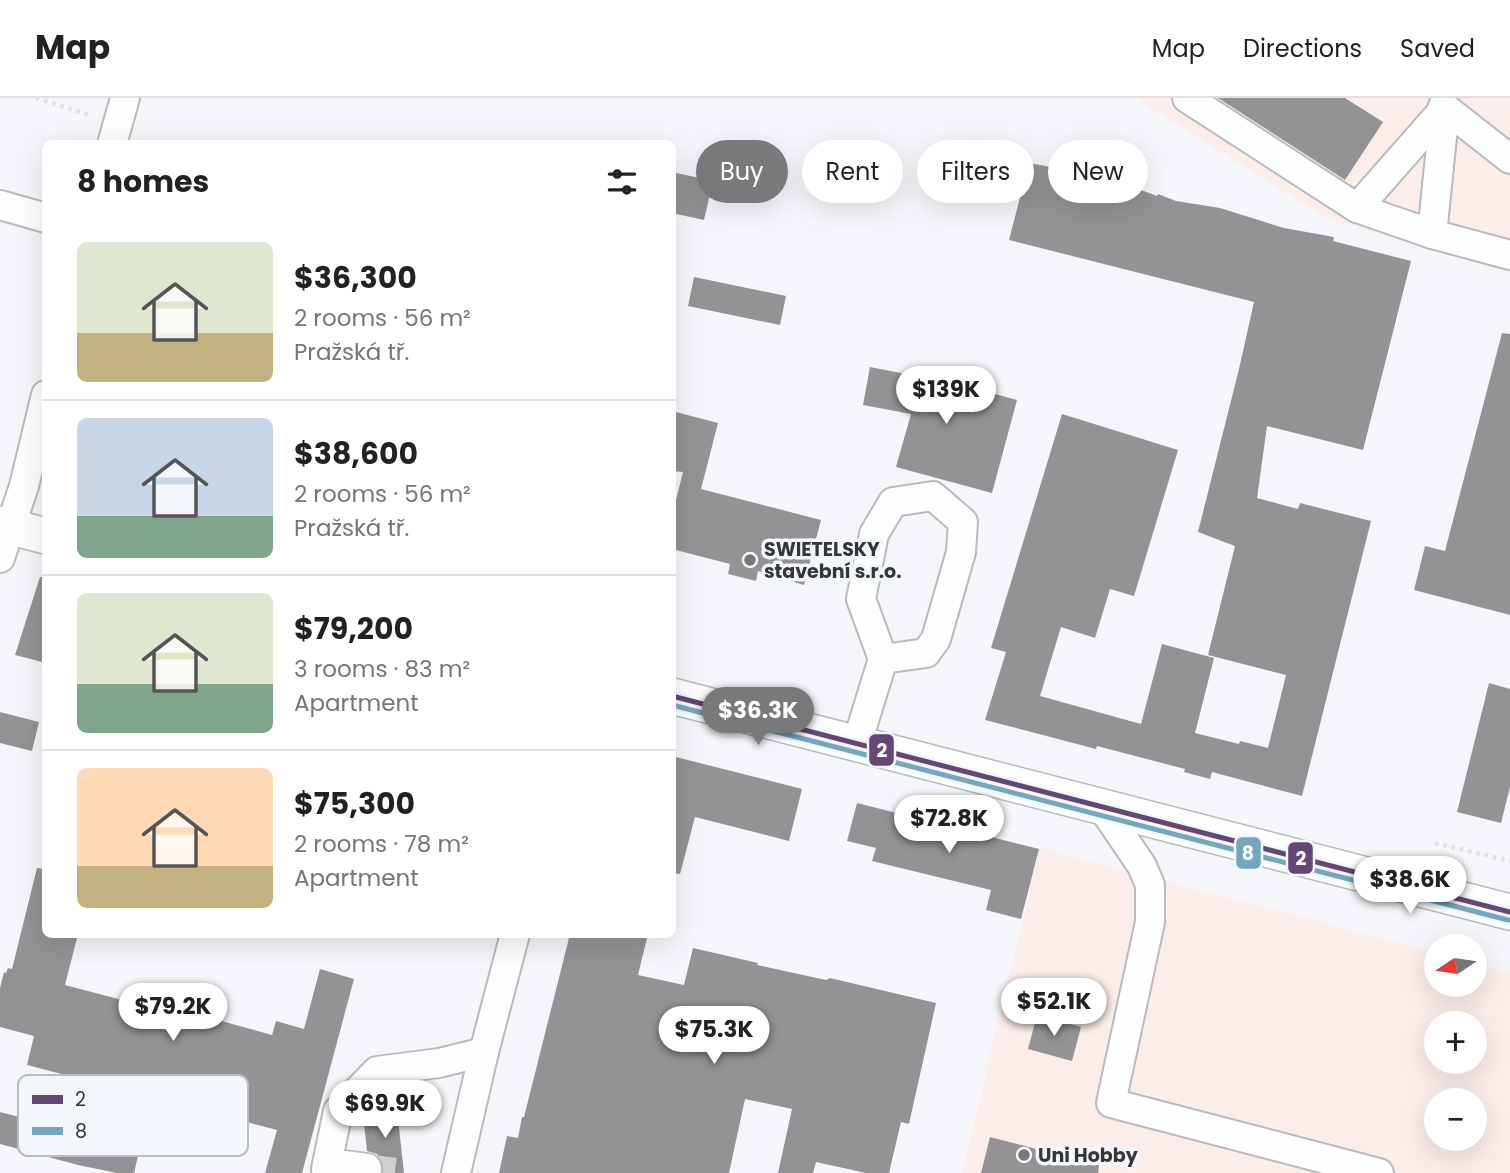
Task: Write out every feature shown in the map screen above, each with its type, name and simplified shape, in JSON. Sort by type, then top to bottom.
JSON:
[{"type":"main road","points":[[3,536],[42,536]]},
{"type":"main road","points":[[676,697],[1510,912]]},
{"type":"street","points":[[1187,98],[1357,208],[1432,234],[1510,255]]},
{"type":"street","points":[[1357,208],[1438,103]]},
{"type":"street","points":[[1438,103],[1510,159]]},
{"type":"street","points":[[1432,234],[1438,103]]},
{"type":"street","points":[[0,205],[42,217]]},
{"type":"street","points":[[3,536],[28,473],[42,412]]},
{"type":"street","points":[[857,743],[883,659],[861,599],[874,534],[893,502],[933,496],[963,522],[961,552],[936,639],[926,653],[883,659]]},
{"type":"street","points":[[1102,807],[1142,866],[1150,886],[1150,922],[1111,1102],[1379,1173]]},
{"type":"street","points":[[456,1173],[514,938]]},
{"type":"street","points":[[367,1168],[328,1166],[338,1111],[377,1071],[439,1063],[484,1052]]},
{"type":"path","points":[[36,98],[118,122]]},
{"type":"path","points":[[1435,843],[1510,861]]},
{"type":"shaded area","points":[[1135,98],[1510,98],[1510,268],[1330,220]]},
{"type":"shaded area","points":[[1040,848],[1424,950],[1424,998],[1488,998],[1488,967],[1510,973],[1510,1173],[962,1173]]},
{"type":"building","points":[[1218,98],[1345,98],[1383,122],[1345,180]]},
{"type":"building","points":[[1034,164],[1048,166],[1048,203],[1148,203],[1148,193],[1157,196],[1158,194],[1176,201],[1220,208],[1284,228],[1334,237],[1333,241],[1411,261],[1363,450],[1267,426],[1257,498],[1298,509],[1300,503],[1371,521],[1302,796],[1212,772],[1210,779],[1184,772],[1185,769],[985,720],[1006,652],[991,648],[1062,414],[1178,450],[1134,596],[1110,589],[1095,638],[1061,627],[1040,696],[1141,724],[1162,644],[1214,658],[1195,733],[1268,748],[1286,675],[1208,655],[1235,546],[1198,532],[1254,302],[1009,240],[1019,203],[1034,203]]},
{"type":"building","points":[[676,173],[696,177],[696,203],[708,203],[704,220],[676,214]]},
{"type":"building","points":[[694,277],[786,296],[780,325],[688,306]]},
{"type":"building","points":[[1502,333],[1510,334],[1510,615],[1414,590],[1425,546],[1445,551]]},
{"type":"building","points":[[870,367],[921,377],[922,374],[1017,400],[992,493],[896,467],[911,414],[863,405]]},
{"type":"building","points":[[676,412],[718,423],[701,489],[821,520],[804,585],[758,571],[756,581],[728,574],[730,564],[676,550],[676,500],[683,472],[676,471]]},
{"type":"building","points":[[40,577],[42,577],[42,662],[15,655]]},
{"type":"building","points":[[1489,683],[1510,689],[1510,787],[1501,823],[1457,812]]},
{"type":"building","points":[[0,712],[39,722],[32,751],[0,743]]},
{"type":"building","points":[[676,757],[802,789],[789,841],[695,817],[680,874],[676,874]]},
{"type":"building","points":[[857,803],[1039,849],[1021,919],[986,910],[991,890],[872,861],[876,848],[847,841]]},
{"type":"building","points":[[37,868],[42,869],[42,938],[77,938],[65,985],[164,1011],[173,1012],[174,1008],[272,1035],[276,1021],[304,1029],[320,969],[354,979],[302,1173],[265,1173],[277,1130],[248,1122],[248,1075],[65,1075],[27,1065],[34,1036],[0,1027],[0,988],[4,972],[6,973],[8,968],[12,969]]},
{"type":"building","points":[[569,938],[647,938],[638,975],[684,985],[693,948],[758,963],[757,965],[826,980],[830,978],[936,1003],[909,1124],[901,1122],[889,1173],[866,1173],[816,1162],[813,1173],[778,1173],[792,1109],[745,1099],[729,1173],[499,1173],[507,1136],[518,1138]]},
{"type":"building","points":[[1037,1015],[1081,1027],[1072,1061],[1028,1049]]},
{"type":"building","points":[[397,1110],[404,1173],[382,1173],[382,1161],[377,1154],[367,1151],[363,1114]]},
{"type":"building","points":[[0,1112],[18,1117],[18,1149],[0,1144]]},
{"type":"building","name":"Uni Hobby","points":[[990,1137],[1099,1165],[1098,1173],[981,1173]]},
{"type":"building","points":[[45,1156],[138,1156],[134,1173],[117,1173]]},
{"type":"tunnel","points":[[367,1168],[402,1173]]},
{"type":"transit line","name":"2","points":[[676,697],[1510,912]]},
{"type":"transit line","name":"8","points":[[676,706],[1508,920]]},
{"type":"place","name":"SWIETELSKY stavební s.r.o.","points":[[750,560]]},
{"type":"place","name":"Uni Hobby","points":[[1024,1155]]}]
